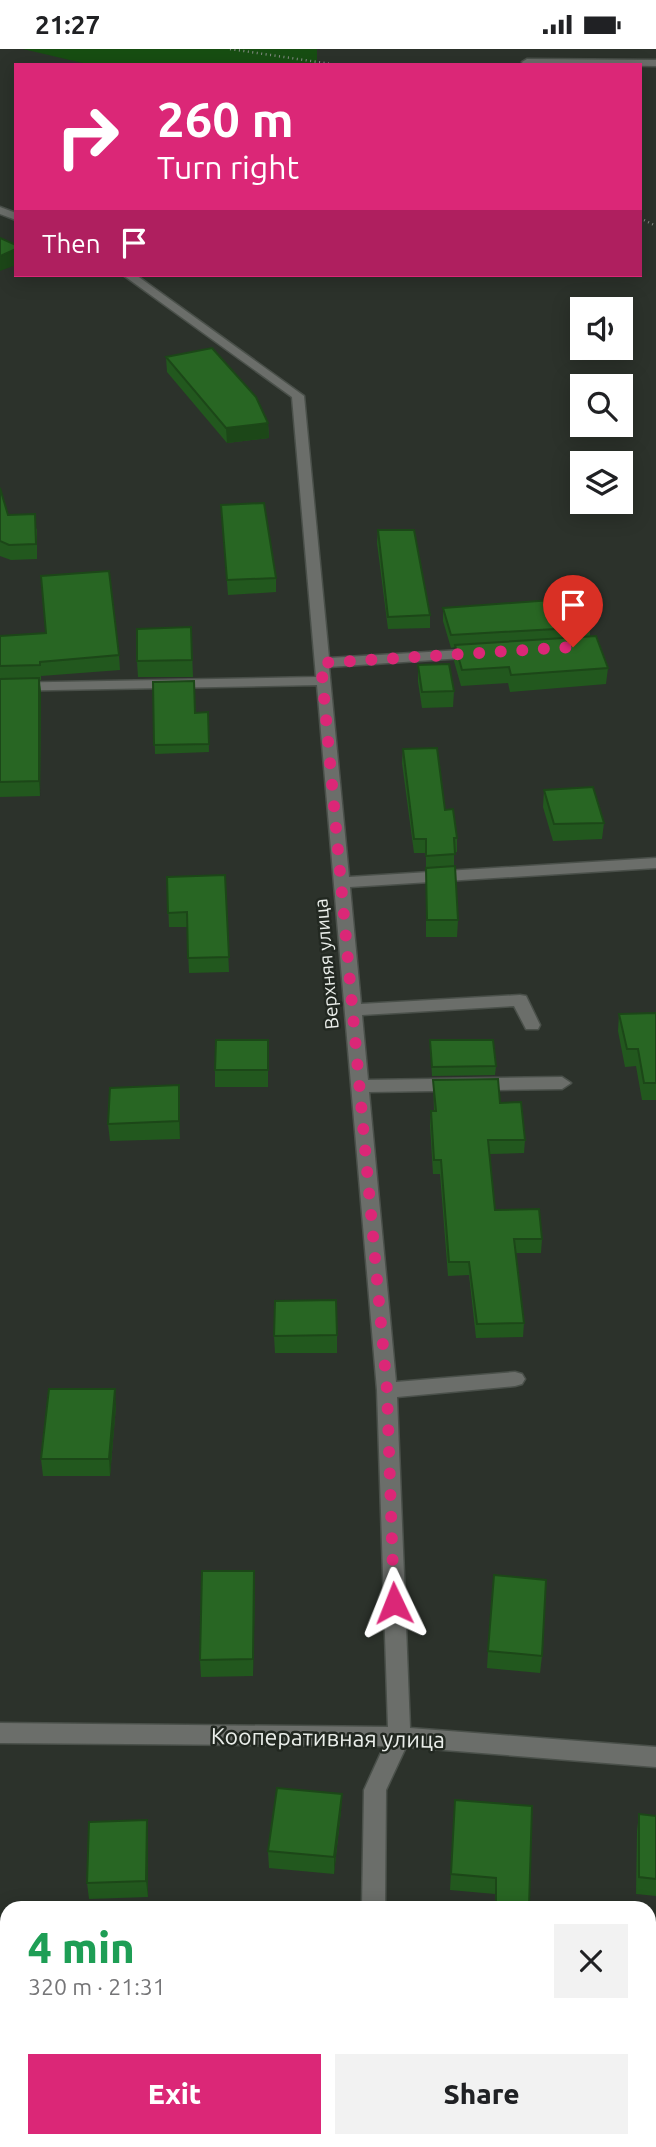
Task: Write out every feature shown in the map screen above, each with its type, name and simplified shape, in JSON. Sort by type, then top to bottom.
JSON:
[{"type":"street","points":[[527,62],[656,63]]},
{"type":"street","name":"Верхняя улица","points":[[132,277],[298,396],[387,1390],[398,1737]]},
{"type":"street","points":[[321,663],[492,652]]},
{"type":"street","points":[[0,687],[322,681]]},
{"type":"street","points":[[340,883],[656,863]]},
{"type":"street","points":[[351,1010],[520,1000],[532,1025]]},
{"type":"street","points":[[359,1086],[562,1083]]},
{"type":"street","points":[[387,1390],[515,1379]]},
{"type":"street","name":"Кооперативная улица","points":[[0,1733],[398,1737],[656,1757]]},
{"type":"street","points":[[374,1901],[374,1790],[398,1737]]},
{"type":"path","points":[[230,49],[324,63]]},
{"type":"green space","points":[[23,49],[317,49],[317,63],[82,63]]},
{"type":"building","points":[[0,238],[14,244],[14,250],[0,256]]},
{"type":"building","points":[[212,348],[256,397],[268,423],[226,428],[166,357]]},
{"type":"building","points":[[0,488],[8,515],[35,514],[36,544],[9,545],[0,541]]},
{"type":"building","points":[[264,503],[276,578],[227,580],[221,505]]},
{"type":"building","points":[[378,530],[414,530],[430,615],[388,617]]},
{"type":"building","points":[[109,571],[119,655],[40,662],[40,665],[0,666],[0,636],[46,633],[41,576]]},
{"type":"building","points":[[579,598],[590,627],[451,635],[443,608]]},
{"type":"building","points":[[191,627],[192,660],[137,661],[137,629]]},
{"type":"building","points":[[596,636],[608,668],[511,675],[509,667],[462,670],[455,645]]},
{"type":"building","points":[[449,664],[454,691],[422,692],[418,665]]},
{"type":"building","points":[[39,678],[39,781],[0,782],[0,679]]},
{"type":"building","points":[[194,681],[195,713],[208,712],[209,744],[154,745],[153,682]]},
{"type":"building","points":[[437,748],[445,810],[453,809],[457,838],[454,838],[455,854],[426,856],[426,839],[414,839],[403,749]]},
{"type":"building","points":[[593,787],[604,823],[554,824],[544,790]]},
{"type":"building","points":[[455,866],[458,920],[427,920],[426,868]]},
{"type":"building","points":[[225,875],[229,957],[188,958],[187,912],[168,913],[167,877]]},
{"type":"building","points":[[656,1013],[656,1083],[644,1083],[638,1049],[627,1049],[619,1014]]},
{"type":"building","points":[[216,1040],[268,1040],[268,1070],[215,1070]]},
{"type":"building","points":[[430,1040],[493,1040],[496,1066],[432,1067]]},
{"type":"building","points":[[498,1079],[500,1103],[521,1102],[525,1140],[488,1140],[495,1210],[539,1209],[542,1239],[514,1239],[524,1323],[477,1324],[469,1262],[449,1262],[441,1160],[434,1160],[431,1111],[436,1111],[433,1080]]},
{"type":"building","points":[[179,1085],[179,1121],[108,1124],[110,1088]]},
{"type":"building","points":[[336,1300],[337,1335],[274,1336],[275,1301]]},
{"type":"building","points":[[49,1389],[115,1389],[109,1459],[41,1459]]},
{"type":"building","points":[[202,1571],[254,1571],[253,1659],[200,1660]]},
{"type":"building","points":[[494,1575],[546,1580],[542,1656],[488,1651]]},
{"type":"building","points":[[277,1788],[342,1794],[334,1857],[268,1851]]},
{"type":"building","points":[[455,1800],[532,1806],[529,1901],[496,1901],[496,1878],[451,1874]]},
{"type":"building","points":[[639,1814],[656,1816],[656,1879],[639,1877]]},
{"type":"building","points":[[147,1820],[146,1881],[87,1883],[89,1822]]},
{"type":"route","points":[[394,1603],[387,1390],[321,663],[573,647]]}]
